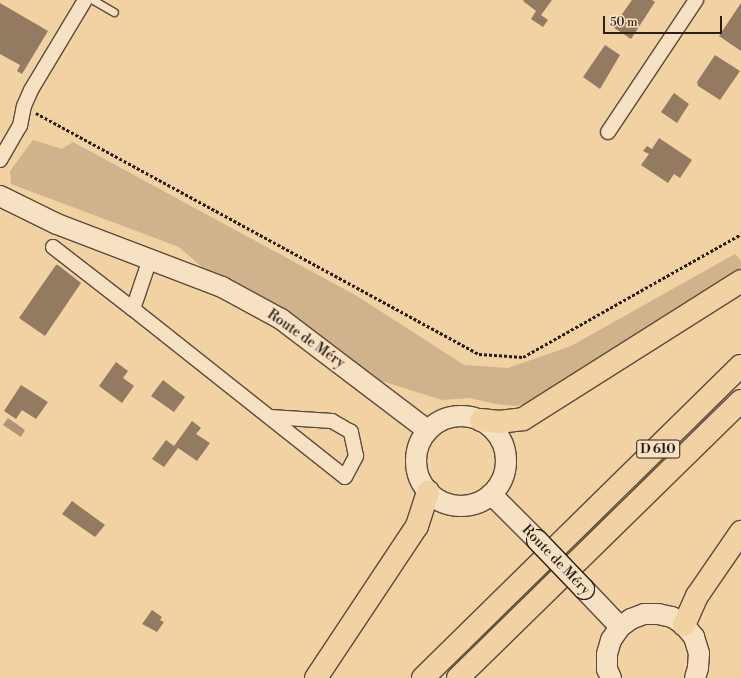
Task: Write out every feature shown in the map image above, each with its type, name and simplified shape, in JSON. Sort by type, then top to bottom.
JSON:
[{"type":"highway","points":[[481,420],[499,422],[523,419],[741,281]]},
{"type":"highway","name":"D 610","points":[[423,678],[741,366]]},
{"type":"highway","name":"D 610","points":[[458,678],[741,401]]},
{"type":"highway","points":[[316,678],[417,526],[428,492]]},
{"type":"highway","points":[[684,625],[697,596],[741,532]]},
{"type":"main road","name":"Route de Méry","points":[[0,196],[57,224],[222,286],[281,319],[427,430]]},
{"type":"main road","points":[[453,416],[467,416],[481,420],[493,429],[502,441],[506,455],[505,469],[500,483],[491,494],[479,502],[465,506],[445,503],[428,492],[420,481],[416,461],[420,441],[427,430],[439,421],[453,416]]},
{"type":"main road","name":"Route de Méry","points":[[491,494],[620,627]]},
{"type":"main road","points":[[611,678],[608,669],[607,654],[611,640],[620,627],[631,619],[644,614],[658,614],[672,617],[684,625],[694,638],[699,653],[698,668],[695,678]]},
{"type":"street","points":[[0,160],[20,126],[24,106],[31,90],[85,0]]},
{"type":"street","points":[[608,132],[696,0]]},
{"type":"street","points":[[53,247],[270,417],[276,421],[345,477],[356,456],[350,432],[332,421],[270,417]]},
{"type":"street","points":[[133,309],[150,259]]},
{"type":"lane","points":[[93,0],[114,12]]},
{"type":"path","points":[[24,106],[479,354],[523,357],[741,234]]},
{"type":"shaded area","points":[[33,140],[62,149],[73,142],[357,296],[464,365],[508,368],[571,346],[735,254],[741,261],[741,267],[528,403],[516,406],[495,404],[470,398],[442,400],[375,379],[203,268],[179,247],[11,184],[10,171]]},
{"type":"shaded area","points":[[8,418],[25,430],[21,437],[3,425]]},
{"type":"building","points":[[552,0],[541,15],[548,20],[543,27],[531,19],[536,11],[523,1]]},
{"type":"building","points":[[632,0],[652,0],[655,2],[631,39],[613,27]]},
{"type":"building","points":[[0,3],[48,31],[22,74],[17,71],[20,65],[0,54]]},
{"type":"building","points":[[741,3],[741,51],[719,36]]},
{"type":"building","points":[[605,45],[620,55],[600,89],[583,77]]},
{"type":"building","points":[[715,55],[740,71],[720,100],[698,86],[697,82]]},
{"type":"building","points":[[674,93],[689,104],[677,123],[661,112]]},
{"type":"building","points":[[659,138],[692,160],[680,178],[674,174],[668,183],[641,165],[649,154],[643,151],[647,146],[652,149]]},
{"type":"building","points":[[56,265],[81,283],[45,336],[19,318]]},
{"type":"building","points":[[116,362],[128,371],[123,378],[134,386],[122,403],[99,386]]},
{"type":"building","points":[[163,380],[185,397],[174,412],[151,396]]},
{"type":"building","points":[[21,385],[48,402],[36,419],[22,410],[16,419],[4,411]]},
{"type":"building","points":[[192,421],[201,428],[196,434],[210,443],[197,461],[178,448],[164,467],[152,459],[166,440],[174,446]]},
{"type":"building","points":[[72,501],[105,525],[95,537],[62,514]]},
{"type":"building","points":[[152,610],[162,617],[160,620],[164,622],[157,632],[142,624]]}]
